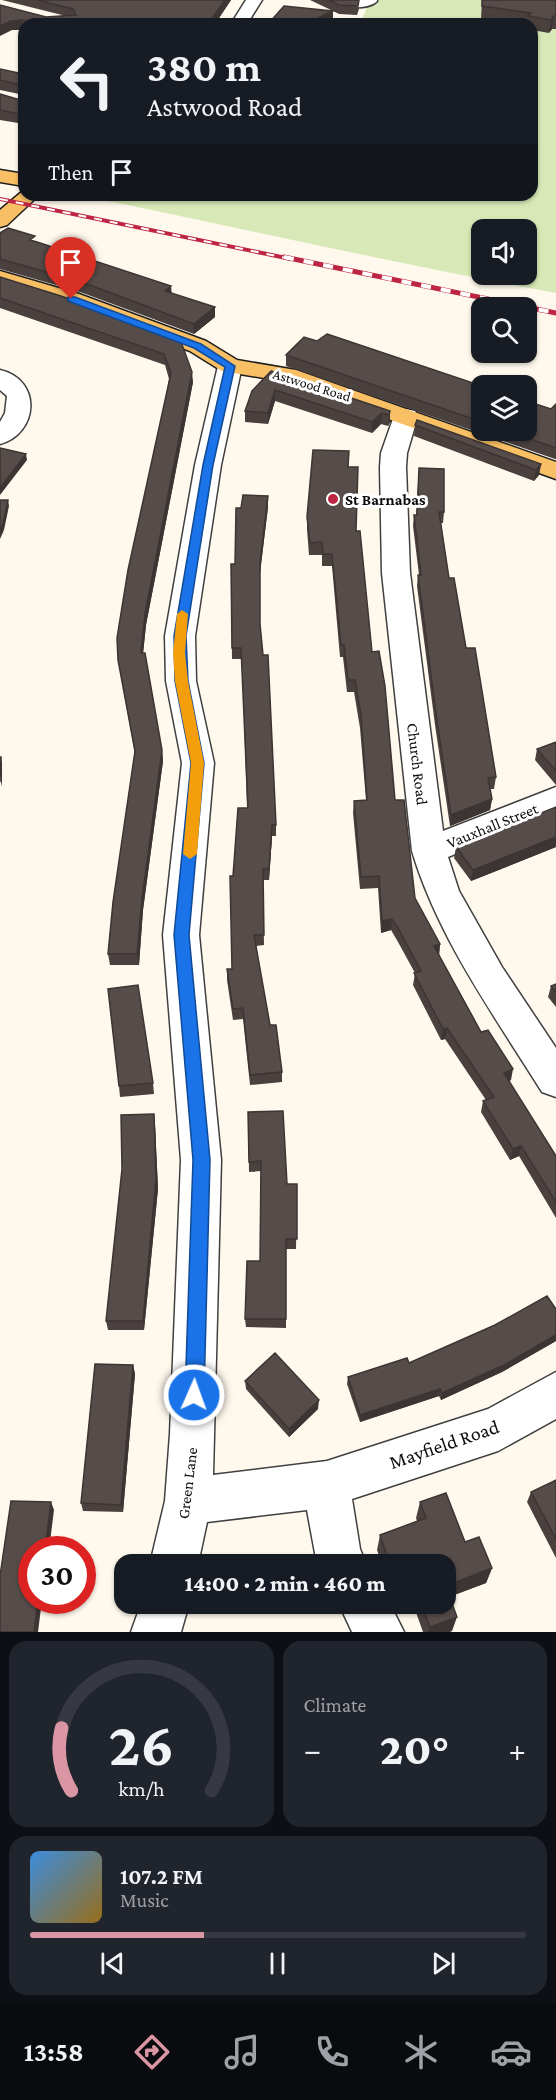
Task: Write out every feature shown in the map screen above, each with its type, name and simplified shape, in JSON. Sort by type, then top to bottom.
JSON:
[{"type":"main road","points":[[0,176],[18,179]]},
{"type":"main road","points":[[0,221],[22,201]]},
{"type":"main road","name":"Astwood Road","points":[[0,278],[71,299],[198,346],[230,366],[287,375],[556,471]]},
{"type":"street","points":[[243,18],[254,0]]},
{"type":"street","points":[[335,0],[369,1]]},
{"type":"street","name":"Green Lane","points":[[176,1554],[188,1501],[193,1434],[201,1160],[181,935],[198,763],[181,681],[180,636],[208,465],[230,366]]},
{"type":"street","points":[[0,377],[19,394],[21,410],[13,424],[0,435]]},
{"type":"street","name":"Church Road","points":[[406,416],[393,467],[396,573],[407,681],[429,851],[441,893],[489,977],[556,1080]]},
{"type":"street","name":"Vauxhall Street","points":[[429,851],[556,799]]},
{"type":"street","name":"Mayfield Road","points":[[188,1501],[327,1484],[498,1428],[556,1394]]},
{"type":"street","points":[[327,1484],[337,1554]]},
{"type":"street","points":[[156,1632],[162,1614]]},
{"type":"street","points":[[369,1614],[379,1632]]},
{"type":"green space","points":[[370,0],[556,0],[556,293],[514,285],[537,285],[537,219],[471,219],[471,277],[107,201],[538,201],[538,18],[362,18]]},
{"type":"building","points":[[37,0],[225,0],[212,18],[18,18],[18,20],[0,26],[0,5],[46,17],[76,15],[73,9]]},
{"type":"building","points":[[329,0],[359,0],[358,6],[339,5]]},
{"type":"building","points":[[482,0],[556,0],[556,16],[551,20],[528,16],[531,13],[482,6]]},
{"type":"building","points":[[284,6],[333,11],[318,18],[273,18]]},
{"type":"building","points":[[0,69],[18,73],[18,84],[0,80]]},
{"type":"building","points":[[0,94],[18,99],[18,114],[0,110]]},
{"type":"building","points":[[8,228],[35,236],[30,240],[171,286],[165,291],[215,307],[194,324],[79,281],[0,259],[0,233]]},
{"type":"building","points":[[0,277],[61,296],[180,339],[192,372],[145,614],[141,653],[145,653],[162,750],[137,954],[108,954],[113,902],[135,751],[118,660],[117,638],[128,570],[171,373],[164,354],[0,298]]},
{"type":"building","points":[[327,334],[471,382],[471,418],[286,355],[304,337],[317,341]]},
{"type":"building","points":[[271,371],[390,411],[389,415],[382,413],[372,422],[275,390],[268,413],[245,411],[252,391]]},
{"type":"building","points":[[556,404],[556,448],[536,441],[537,405],[551,409]]},
{"type":"building","points":[[417,420],[541,464],[536,470],[415,425]]},
{"type":"building","points":[[0,448],[26,454],[0,488]]},
{"type":"building","points":[[313,450],[349,451],[348,467],[358,467],[356,531],[360,531],[372,652],[379,651],[385,686],[395,800],[404,800],[415,898],[440,944],[434,946],[481,1032],[488,1030],[513,1069],[504,1073],[556,1156],[556,1202],[521,1146],[513,1149],[483,1101],[494,1097],[447,1028],[443,1029],[414,973],[421,971],[399,930],[392,919],[382,921],[379,876],[361,877],[354,801],[367,800],[361,715],[355,680],[348,680],[344,645],[341,645],[332,554],[323,554],[322,542],[310,543],[307,517]]},
{"type":"building","points":[[419,468],[444,469],[444,512],[439,512],[449,578],[454,578],[466,648],[475,648],[496,777],[488,778],[492,799],[451,815],[418,575],[421,575],[414,515],[417,515]]},
{"type":"building","points":[[243,495],[268,496],[260,562],[260,624],[263,655],[268,655],[276,825],[272,825],[269,869],[263,869],[264,935],[254,935],[270,1025],[276,1025],[282,1072],[250,1075],[243,1008],[233,1009],[227,969],[232,969],[230,876],[233,876],[238,808],[248,808],[241,648],[232,648],[231,564],[235,564],[236,508],[241,508]]},
{"type":"building","points":[[0,500],[8,500],[0,531]]},
{"type":"building","points":[[556,742],[556,771],[537,749]]},
{"type":"building","points":[[556,807],[556,837],[473,870],[456,847]]},
{"type":"building","points":[[138,985],[153,1083],[119,1086],[108,989]]},
{"type":"building","points":[[283,1111],[287,1184],[297,1184],[297,1239],[286,1239],[286,1319],[245,1319],[247,1261],[260,1261],[261,1161],[249,1162],[248,1112]]},
{"type":"building","points":[[154,1114],[156,1179],[143,1321],[106,1321],[122,1169],[121,1115]]},
{"type":"building","points":[[547,1296],[556,1309],[556,1335],[504,1365],[442,1393],[440,1389],[360,1415],[348,1377],[407,1358],[409,1363],[495,1325]]},
{"type":"building","points":[[275,1353],[319,1400],[289,1429],[245,1381]]},
{"type":"building","points":[[95,1364],[133,1365],[121,1505],[81,1503]]},
{"type":"building","points":[[556,1480],[556,1539],[531,1492]]},
{"type":"building","points":[[446,1493],[465,1542],[479,1537],[492,1568],[456,1582],[456,1554],[386,1554],[380,1535],[426,1518],[420,1502]]},
{"type":"building","points":[[11,1501],[51,1502],[47,1536],[18,1536],[18,1614],[36,1614],[34,1632],[0,1632],[0,1576]]},
{"type":"building","points":[[425,1614],[456,1614],[457,1617],[430,1627]]},
{"type":"railway","points":[[0,199],[291,259]]},
{"type":"railway","points":[[284,257],[556,313]]},
{"type":"slow traffic","points":[[182,614],[179,653],[181,681],[196,744],[198,763],[190,854]]},
{"type":"place","name":"St Barnabas","points":[[333,499]]},
{"type":"route","points":[[71,299],[198,346],[230,366],[208,465],[185,596],[179,653],[181,681],[196,744],[198,763],[197,794],[181,935],[201,1160],[194,1395]]}]
